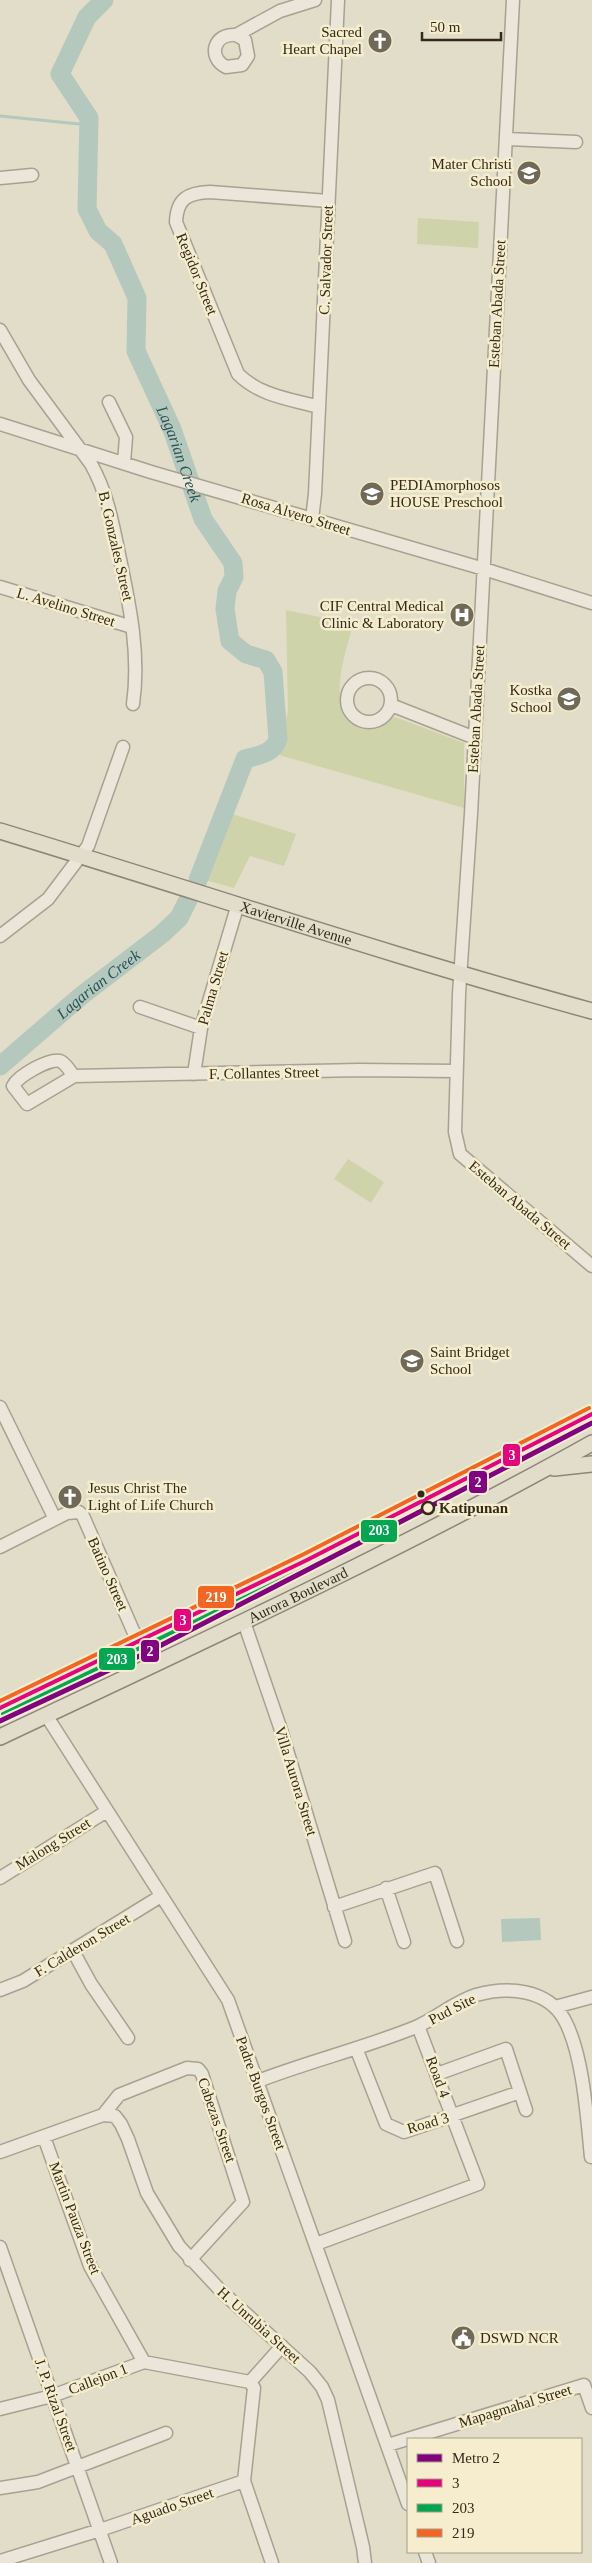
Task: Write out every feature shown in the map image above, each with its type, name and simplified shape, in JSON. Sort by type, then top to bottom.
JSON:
[{"type":"main road","name":"Xavierville Avenue","points":[[0,831],[460,975],[592,1011]]},
{"type":"main road","name":"Aurora Boulevard","points":[[0,1708],[232,1598],[592,1414]]},
{"type":"main road","name":"Aurora Boulevard","points":[[0,1737],[244,1622],[435,1527],[592,1443]]},
{"type":"main road","points":[[546,1469],[592,1464]]},
{"type":"main road","points":[[232,1598],[244,1622]]},
{"type":"street","points":[[236,34],[280,11],[315,0]]},
{"type":"street","name":"C. Salvador Street","points":[[312,519],[316,494],[338,0]]},
{"type":"street","name":"Esteban Abada Street","points":[[512,0],[484,569],[455,1071],[456,1132],[460,1154],[592,1266]]},
{"type":"street","points":[[506,139],[576,142]]},
{"type":"street","points":[[0,178],[32,175]]},
{"type":"street","name":"Regidor Street","points":[[319,407],[266,393],[250,386],[238,374],[176,222],[177,209],[183,200],[194,193],[210,192],[328,201]]},
{"type":"street","name":"B. Gonzales Street","points":[[0,330],[29,380],[81,450],[99,478],[110,508],[132,627],[136,678],[133,704]]},
{"type":"street","points":[[109,402],[126,437],[124,463]]},
{"type":"street","name":"Rosa Alvero Street","points":[[0,424],[592,603]]},
{"type":"street","name":"L. Avelino Street","points":[[0,587],[132,627]]},
{"type":"street","points":[[391,705],[474,738]]},
{"type":"street","points":[[0,936],[48,899],[88,846],[123,747]]},
{"type":"street","name":"Palma Street","points":[[194,1074],[201,1028],[238,904]]},
{"type":"street","points":[[140,1006],[201,1028]]},
{"type":"street","name":"F. Collantes Street","points":[[74,1076],[359,1070],[455,1071]]},
{"type":"street","points":[[0,1407],[55,1519],[0,1546]]},
{"type":"street","name":"Batino Street","points":[[55,1519],[74,1511],[83,1516],[138,1642]]},
{"type":"street","name":"Villa Aurora Street","points":[[244,1622],[283,1735],[344,1941]]},
{"type":"street","name":"Padre Burgos Street","points":[[46,1715],[228,2000],[407,2501]]},
{"type":"street","name":"Malong Street","points":[[0,1878],[107,1811]]},
{"type":"street","points":[[334,1907],[435,1872],[457,1941]]},
{"type":"street","points":[[386,1888],[404,1942]]},
{"type":"street","name":"F. Calderon Street","points":[[0,1990],[23,1981],[162,1896]]},
{"type":"street","points":[[73,1951],[91,1984],[128,2038]]},
{"type":"street","name":"Pud Site","points":[[258,2081],[418,2026],[454,2004],[500,1990],[536,1995],[554,2007],[564,2019],[578,2059],[591,2157]]},
{"type":"street","points":[[554,2007],[592,1998]]},
{"type":"street","name":"Road 4","points":[[316,2244],[478,2184],[418,2026]]},
{"type":"street","name":"Road 3","points":[[356,2048],[386,2124],[404,2132],[520,2092]]},
{"type":"street","points":[[437,2074],[506,2049],[526,2110]]},
{"type":"street","name":"Cabezas Street","points":[[103,2115],[119,2094],[187,2068],[198,2069],[202,2074],[242,2192],[243,2202],[190,2260]]},
{"type":"street","points":[[0,2152],[103,2115]]},
{"type":"street","name":"H. Unrubia Street","points":[[103,2115],[115,2116],[121,2124],[147,2193],[179,2246],[190,2260],[222,2292],[310,2372],[322,2387],[328,2400],[365,2563]]},
{"type":"street","name":"Martin Pauza Street","points":[[44,2137],[90,2266],[144,2362]]},
{"type":"street","name":"J. P. Rizal Street","points":[[0,2247],[111,2563]]},
{"type":"street","points":[[250,2382],[282,2346]]},
{"type":"street","points":[[144,2362],[250,2382],[254,2388],[244,2482],[272,2563]]},
{"type":"street","name":"Callejon 1","points":[[0,2409],[52,2396],[144,2362]]},
{"type":"street","name":"Mapagmahal Street","points":[[411,2438],[584,2385],[592,2408]]},
{"type":"street","points":[[0,2488],[38,2482],[166,2433]]},
{"type":"street","name":"Mapagmahal Street","points":[[388,2445],[407,2439]]},
{"type":"street","name":"Aguado Street","points":[[0,2561],[244,2482]]},
{"type":"green space","points":[[418,218],[479,222],[478,248],[417,244]]},
{"type":"green space","points":[[286,610],[353,624],[340,677],[340,691],[341,704],[346,714],[355,722],[365,726],[375,726],[395,717],[464,743],[464,808],[279,755],[288,711]]},
{"type":"green space","points":[[226,812],[296,834],[284,866],[250,856],[234,888],[202,879]]},
{"type":"green space","points":[[348,1159],[384,1182],[371,1203],[334,1179]]},
{"type":"shaded area","points":[[540,1918],[541,1940],[502,1942],[501,1919]]},
{"type":"waterway","name":"Lagarian Creek","points":[[104,0],[87,17],[60,74],[89,118],[87,209],[98,231],[113,244],[137,298],[136,351],[172,429],[203,519],[233,563],[234,577],[227,591],[225,609],[230,641],[246,654],[266,660],[273,672],[278,739],[269,751],[245,759],[198,880]]},
{"type":"waterway","points":[[0,116],[89,125]]},
{"type":"waterway","name":"Lagarian Creek","points":[[0,1066],[81,996],[162,934],[179,918],[189,898]]},
{"type":"metro line","name":"2","points":[[0,1721],[148,1652],[592,1423]]},
{"type":"transit line","name":"219","points":[[0,1701],[304,1554],[589,1408]]},
{"type":"transit line","name":"3","points":[[0,1708],[307,1560],[592,1414]]},
{"type":"transit line","name":"203","points":[[3,1714],[310,1566],[592,1421]]},
{"type":"place","name":"Sacred Heart Chapel","points":[[380,41]]},
{"type":"place","name":"Mater Christi School","points":[[529,173]]},
{"type":"place","name":"PEDIAmorphosos HOUSE Preschool","points":[[372,494]]},
{"type":"place","name":"CIF Central Medical Clinic & Laboratory","points":[[462,615]]},
{"type":"place","name":"Kostka School","points":[[569,699]]},
{"type":"place","name":"Saint Bridget School","points":[[412,1361]]},
{"type":"place","name":"Jesus Christ The Light of Life Church","points":[[70,1497]]},
{"type":"place","name":"Katipunan","points":[[428,1508]]},
{"type":"place","name":"DSWD NCR","points":[[463,2338]]}]
